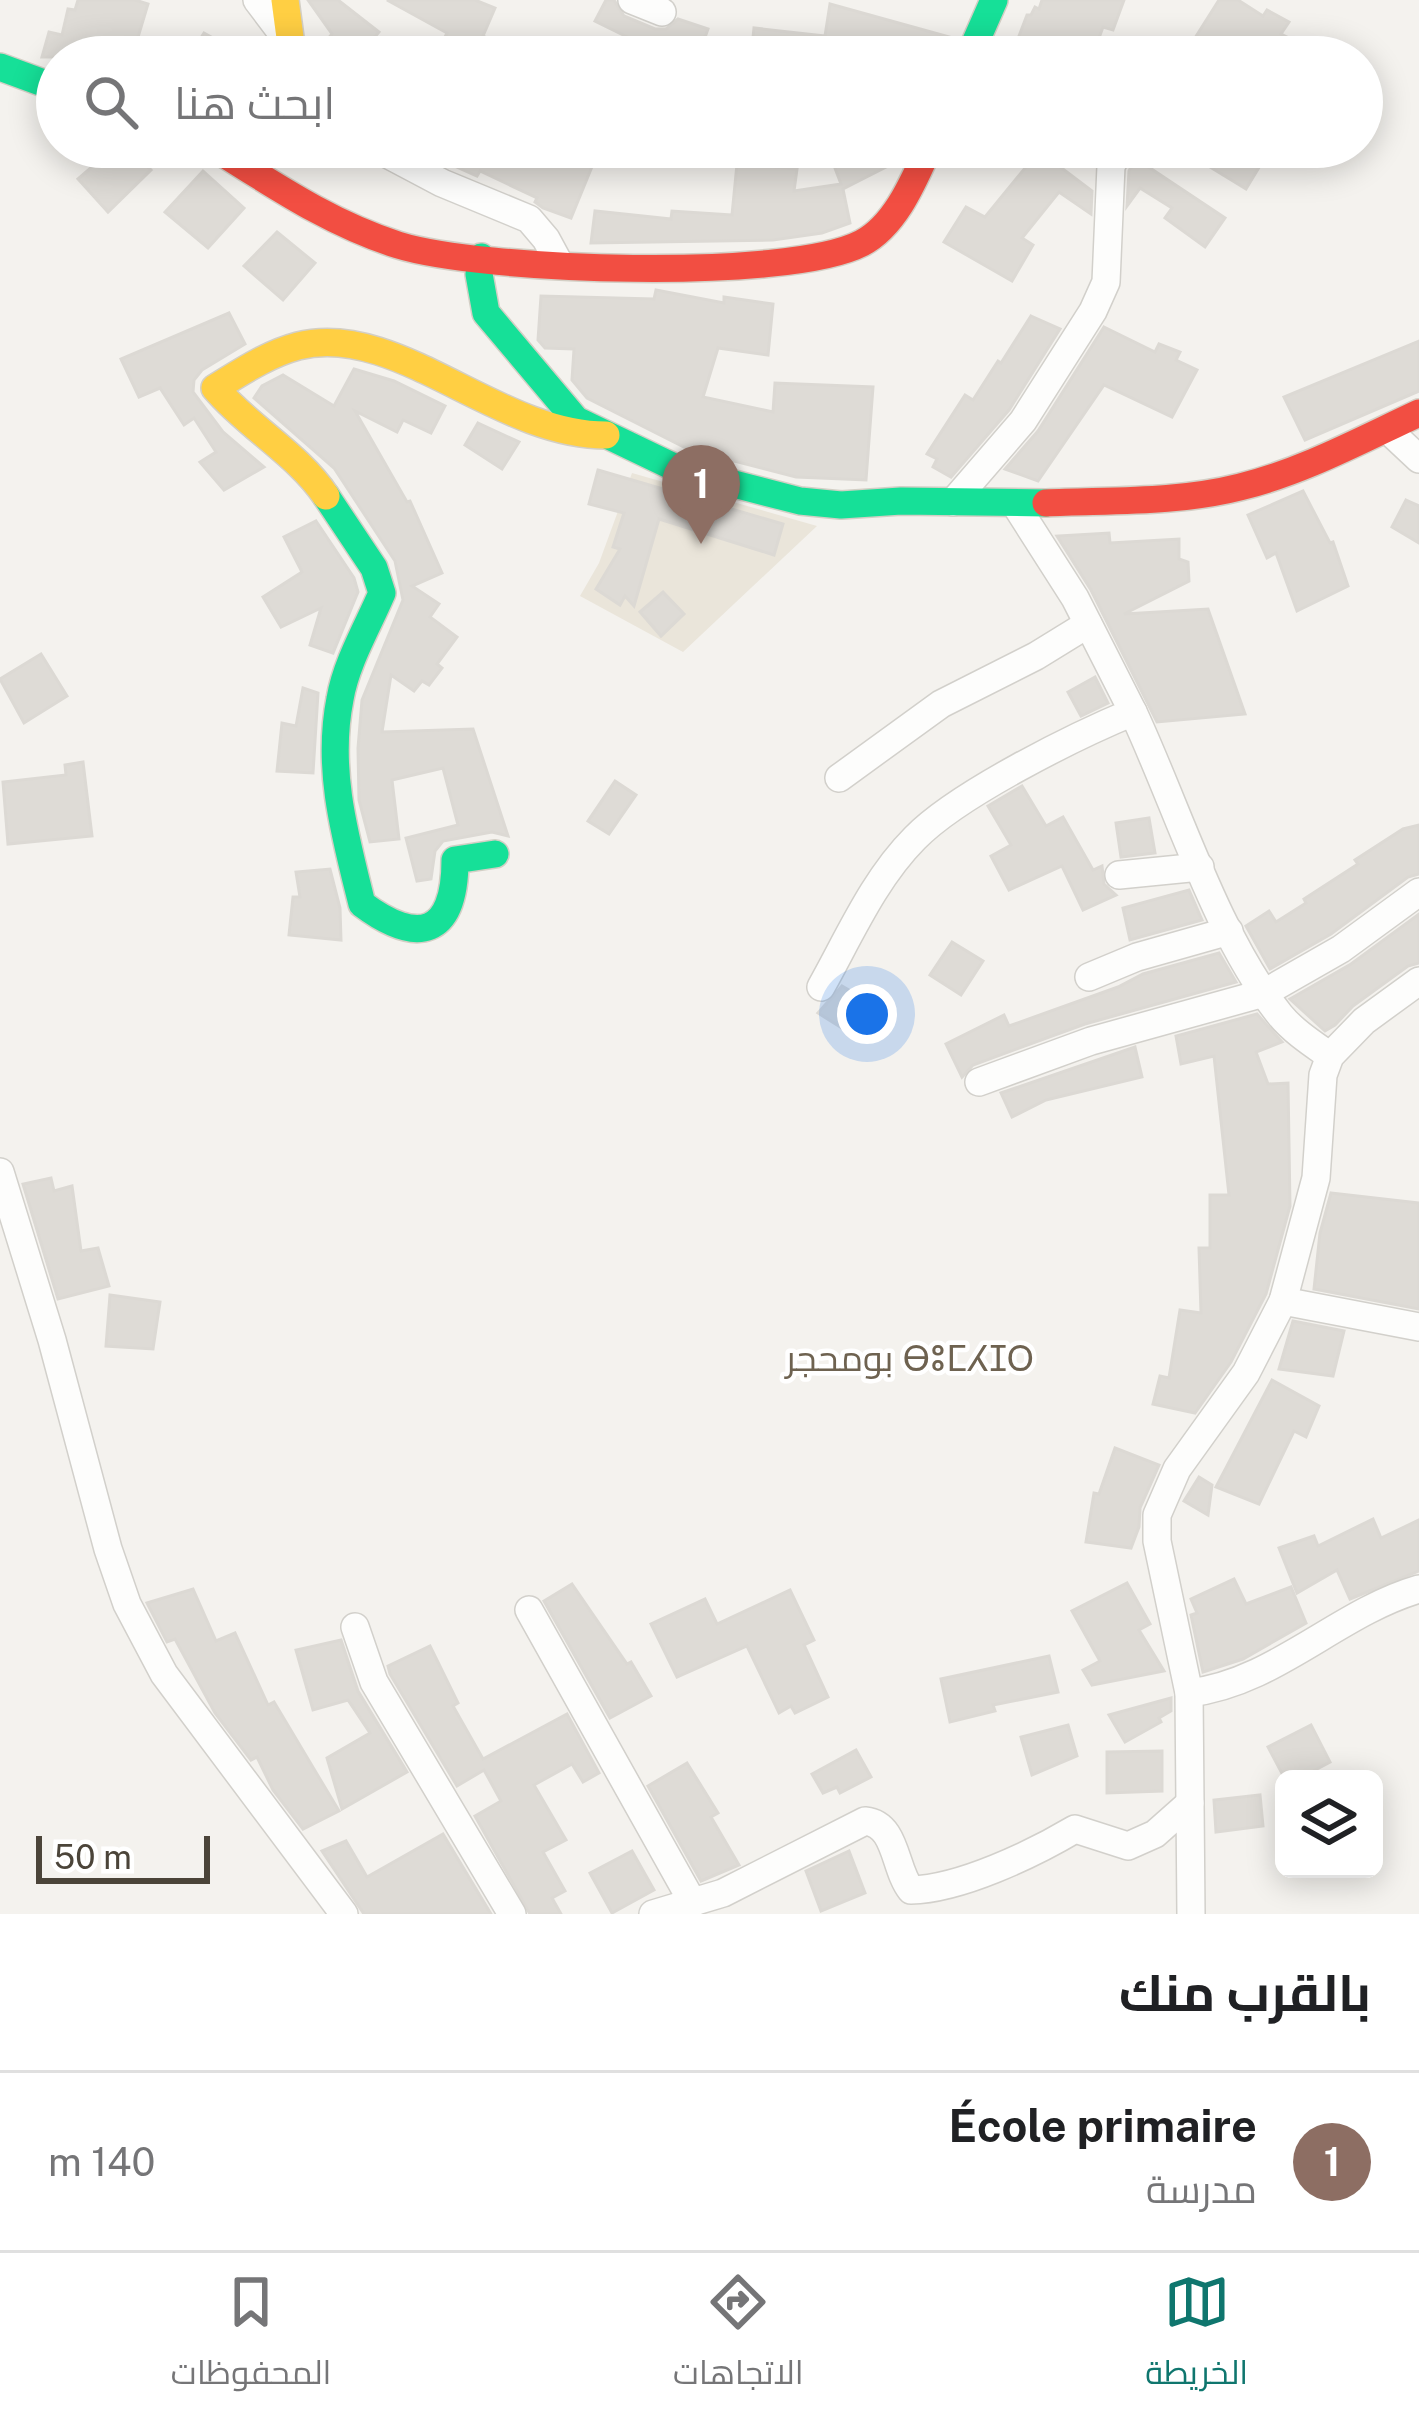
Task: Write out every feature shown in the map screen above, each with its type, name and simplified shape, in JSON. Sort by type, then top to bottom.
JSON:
[{"type":"street","points":[[257,0],[284,36]]},
{"type":"street","points":[[285,0],[292,36]]},
{"type":"street","points":[[632,0],[662,12]]},
{"type":"street","points":[[979,36],[994,0]]},
{"type":"street","points":[[0,68],[36,81]]},
{"type":"street","points":[[244,168],[288,198],[358,232],[417,250],[559,263],[714,266],[824,255],[857,245],[879,231],[895,211],[918,168]]},
{"type":"street","points":[[414,168],[529,219],[547,238],[559,263]]},
{"type":"street","points":[[953,502],[1023,421],[1093,311],[1106,282],[1112,168]]},
{"type":"street","points":[[481,257],[486,313],[565,410],[680,470],[800,501],[1015,504],[1168,498],[1238,488],[1298,469],[1419,413]]},
{"type":"street","points":[[495,854],[455,860],[452,899],[433,923],[418,932],[400,930],[362,904],[337,803],[335,747],[340,694],[382,593],[374,568],[316,481],[240,417],[215,388],[304,344],[346,343],[404,362],[528,422],[554,430],[606,435]]},
{"type":"street","points":[[1388,429],[1419,459]]},
{"type":"street","points":[[1015,504],[1048,552],[1133,712],[1229,931],[1264,993],[1282,1018],[1330,1056]]},
{"type":"street","points":[[838,778],[940,704],[1088,624]]},
{"type":"street","points":[[821,987],[884,875],[916,837],[950,810],[1020,769],[1133,712]]},
{"type":"street","points":[[1119,875],[1201,867]]},
{"type":"street","points":[[980,1082],[1091,1041],[1264,993],[1341,949],[1419,892]]},
{"type":"street","points":[[1089,977],[1137,957],[1229,931]]},
{"type":"street","points":[[1191,1914],[1189,1693],[1157,1540],[1157,1515],[1177,1469],[1246,1373],[1283,1301],[1316,1178],[1323,1075],[1330,1056],[1364,1022],[1419,981]]},
{"type":"street","points":[[0,1172],[127,1604],[164,1674],[344,1914]]},
{"type":"street","points":[[1283,1301],[1419,1328]]},
{"type":"street","points":[[1189,1693],[1214,1690],[1255,1674],[1366,1609],[1419,1589]]},
{"type":"street","points":[[529,1610],[693,1904]]},
{"type":"street","points":[[355,1628],[374,1682],[512,1914]]},
{"type":"street","points":[[653,1914],[723,1893],[865,1821],[877,1822],[886,1830],[902,1879],[911,1890],[929,1890],[994,1867],[1075,1829],[1127,1846],[1155,1834],[1190,1803]]},
{"type":"shaded area","points":[[632,473],[817,526],[683,652],[580,596],[599,563]]},
{"type":"building","points":[[78,0],[148,4],[138,36],[48,36],[49,32],[62,35],[68,9],[75,10]]},
{"type":"building","points":[[308,0],[338,0],[379,32],[376,36],[332,34]]},
{"type":"building","points":[[387,0],[475,0],[495,8],[483,36],[447,33]]},
{"type":"building","points":[[606,0],[614,0],[624,16],[655,29],[666,29],[678,19],[708,29],[706,36],[625,36],[595,21]]},
{"type":"building","points":[[1042,0],[1124,0],[1113,30],[1103,27],[1100,36],[1019,36],[1027,15],[1039,9]]},
{"type":"building","points":[[1219,0],[1238,0],[1263,16],[1267,10],[1289,22],[1281,34],[1285,36],[1196,36]]},
{"type":"building","points":[[830,4],[946,36],[825,36]]},
{"type":"building","points":[[754,28],[825,36],[753,36]]},
{"type":"building","points":[[91,168],[151,170],[108,212],[78,179]]},
{"type":"building","points":[[459,168],[591,168],[571,218],[543,208],[535,202],[537,198],[480,171],[477,176]]},
{"type":"building","points":[[737,168],[797,169],[794,191],[841,184],[835,168],[884,168],[843,189],[850,223],[822,233],[773,240],[591,243],[595,211],[671,219],[672,211],[732,215]]},
{"type":"building","points":[[1025,168],[1062,168],[1092,191],[1091,214],[1059,192],[1022,238],[1033,245],[1012,281],[944,242],[966,207],[985,217]]},
{"type":"building","points":[[1150,168],[1225,218],[1205,247],[1165,218],[1172,208],[1140,188],[1127,206],[1129,171]]},
{"type":"building","points":[[1212,168],[1259,168],[1246,189]]},
{"type":"building","points":[[203,171],[244,208],[208,248],[165,212]]},
{"type":"building","points":[[277,232],[315,263],[283,300],[244,266]]},
{"type":"building","points":[[656,290],[724,303],[724,297],[773,304],[768,355],[718,348],[703,397],[773,412],[775,383],[873,387],[866,480],[796,477],[688,449],[587,398],[572,380],[574,349],[545,348],[538,340],[541,296],[654,299]]},
{"type":"building","points":[[229,313],[245,344],[202,370],[194,380],[193,392],[223,432],[264,467],[224,490],[200,462],[216,452],[194,418],[184,425],[160,388],[139,397],[121,359]]},
{"type":"building","points":[[1031,316],[1060,329],[1009,410],[951,477],[933,467],[937,459],[927,454],[965,395],[973,400]]},
{"type":"building","points":[[1104,327],[1155,352],[1159,344],[1180,352],[1176,360],[1197,370],[1172,417],[1104,385],[1038,481],[1005,469],[1038,431]]},
{"type":"building","points":[[1419,341],[1419,391],[1305,440],[1284,397]]},
{"type":"building","points":[[354,369],[394,381],[445,406],[431,433],[403,420],[397,432],[355,411],[410,501],[442,573],[412,586],[439,604],[430,617],[457,637],[437,664],[442,668],[429,685],[422,681],[414,691],[391,675],[382,732],[473,729],[508,836],[492,832],[443,841],[435,851],[431,879],[417,881],[406,838],[458,825],[443,768],[392,780],[399,839],[370,842],[359,800],[362,700],[403,600],[395,561],[334,468],[254,398],[262,386],[283,375],[334,406]]},
{"type":"building","points":[[478,423],[519,442],[502,469],[465,445]]},
{"type":"building","points":[[598,470],[783,524],[774,555],[659,519],[634,606],[625,596],[620,605],[596,589],[620,549],[613,547],[624,513],[589,504]]},
{"type":"building","points":[[1303,491],[1333,542],[1348,586],[1297,611],[1276,553],[1267,558],[1248,515]]},
{"type":"building","points":[[1406,500],[1419,506],[1419,543],[1392,527]]},
{"type":"building","points":[[316,521],[354,578],[358,592],[333,653],[310,645],[321,608],[281,627],[263,597],[302,572],[284,537]]},
{"type":"building","points":[[1109,533],[1110,543],[1179,539],[1179,559],[1188,562],[1189,581],[1124,614],[1208,609],[1245,714],[1157,722],[1091,590],[1057,536]]},
{"type":"building","points":[[663,592],[684,614],[661,636],[640,612]]},
{"type":"building","points":[[41,654],[67,696],[24,723],[0,679]]},
{"type":"building","points":[[1095,677],[1108,703],[1081,716],[1068,692]]},
{"type":"building","points":[[303,688],[318,693],[313,773],[277,771],[282,723],[296,726]]},
{"type":"building","points":[[83,762],[92,836],[8,844],[3,782],[66,775],[65,765]]},
{"type":"building","points":[[615,781],[636,795],[609,834],[588,821]]},
{"type":"building","points":[[1022,786],[1046,826],[1063,817],[1093,870],[1102,866],[1104,884],[1116,895],[1083,910],[1062,866],[1009,890],[991,856],[1011,845],[988,806]]},
{"type":"building","points":[[1149,818],[1155,853],[1121,857],[1116,823]]},
{"type":"building","points":[[1419,825],[1419,874],[1270,969],[1246,926],[1269,911],[1276,922],[1358,864],[1355,860],[1403,829]]},
{"type":"building","points":[[330,869],[340,908],[341,940],[289,935],[293,897],[300,897],[296,872]]},
{"type":"building","points":[[1189,890],[1202,920],[1130,940],[1123,908]]},
{"type":"building","points":[[1419,914],[1419,963],[1353,1006],[1335,1025],[1325,1031],[1290,999],[1351,964]]},
{"type":"building","points":[[952,942],[983,961],[961,995],[930,975]]},
{"type":"building","points":[[1219,953],[1236,982],[1085,1024],[973,1065],[962,1077],[946,1044],[1004,1015],[1009,1026],[1143,974]]},
{"type":"building","points":[[842,986],[882,1009],[861,1040],[818,1013]]},
{"type":"building","points":[[1257,1014],[1282,1042],[1256,1052],[1268,1084],[1288,1083],[1290,1206],[1266,1294],[1231,1362],[1195,1413],[1153,1404],[1160,1376],[1169,1378],[1180,1310],[1201,1313],[1199,1248],[1210,1248],[1210,1195],[1229,1195],[1214,1056],[1181,1064],[1176,1036]]},
{"type":"building","points":[[1135,1047],[1142,1077],[1046,1100],[1012,1117],[1001,1093]]},
{"type":"building","points":[[51,1178],[54,1191],[72,1186],[81,1251],[98,1248],[109,1286],[58,1299],[23,1184]]},
{"type":"building","points":[[1331,1193],[1419,1203],[1419,1309],[1314,1289],[1320,1233]]},
{"type":"building","points":[[110,1295],[160,1302],[153,1349],[106,1346]]},
{"type":"building","points":[[1293,1321],[1344,1331],[1333,1376],[1279,1369]]},
{"type":"building","points":[[1272,1380],[1319,1406],[1306,1437],[1294,1431],[1259,1504],[1216,1487]]},
{"type":"building","points":[[1115,1448],[1159,1465],[1140,1508],[1131,1548],[1086,1542],[1094,1493],[1099,1494]]},
{"type":"building","points":[[1199,1477],[1212,1485],[1208,1515],[1184,1501]]},
{"type":"building","points":[[1373,1519],[1381,1538],[1419,1520],[1419,1571],[1350,1599],[1337,1570],[1297,1593],[1279,1548],[1314,1536],[1318,1546]]},
{"type":"building","points":[[1234,1579],[1246,1604],[1291,1587],[1306,1623],[1243,1659],[1203,1672],[1191,1615],[1197,1613],[1191,1599]]},
{"type":"building","points":[[1127,1583],[1150,1624],[1139,1630],[1164,1671],[1092,1685],[1083,1670],[1100,1661],[1072,1611]]},
{"type":"building","points":[[572,1584],[651,1696],[610,1718],[544,1601]]},
{"type":"building","points":[[193,1589],[216,1641],[235,1633],[268,1705],[274,1702],[339,1811],[303,1829],[273,1790],[257,1757],[251,1760],[215,1713],[175,1639],[167,1642],[147,1603]]},
{"type":"building","points":[[790,1590],[814,1640],[804,1645],[828,1697],[795,1713],[791,1706],[779,1713],[747,1646],[677,1677],[651,1624],[705,1599],[717,1624]]},
{"type":"building","points":[[341,1640],[358,1691],[407,1772],[342,1809],[327,1758],[370,1733],[348,1700],[313,1710],[296,1650]]},
{"type":"building","points":[[430,1646],[458,1703],[453,1706],[483,1759],[567,1714],[599,1773],[583,1782],[572,1764],[534,1785],[566,1840],[543,1852],[565,1891],[552,1898],[561,1914],[530,1914],[475,1816],[501,1801],[484,1770],[457,1786],[390,1674],[388,1666]]},
{"type":"building","points":[[1049,1656],[1058,1692],[993,1705],[995,1711],[950,1722],[941,1679]]},
{"type":"building","points":[[1171,1698],[1171,1711],[1159,1718],[1161,1722],[1125,1742],[1109,1715]]},
{"type":"building","points":[[1068,1725],[1077,1756],[1032,1775],[1021,1737]]},
{"type":"building","points":[[1311,1725],[1330,1762],[1315,1770],[1280,1770],[1268,1747]]},
{"type":"building","points":[[856,1750],[871,1777],[840,1793],[837,1787],[823,1793],[812,1774]]},
{"type":"building","points":[[1162,1751],[1162,1791],[1107,1793],[1107,1752]]},
{"type":"building","points":[[687,1763],[718,1813],[711,1817],[739,1865],[701,1881],[648,1786]]},
{"type":"building","points":[[1260,1795],[1263,1826],[1216,1832],[1214,1800]]},
{"type":"building","points":[[443,1834],[491,1914],[364,1914],[322,1851],[346,1841],[367,1877]]},
{"type":"building","points":[[632,1851],[654,1890],[612,1913],[590,1873]]},
{"type":"building","points":[[849,1851],[865,1893],[821,1911],[806,1871]]},
{"type":"traffic: fast","points":[[978,36],[994,0]]},
{"type":"traffic: fast","points":[[0,67],[36,80]]},
{"type":"traffic: fast","points":[[481,257],[486,313],[576,420],[680,470],[800,501],[841,505],[1046,503]]},
{"type":"traffic: fast","points":[[326,496],[374,568],[382,593],[347,672],[336,725],[339,802],[362,904],[400,926],[430,926],[448,905],[455,860],[495,854]]},
{"type":"traffic: slow","points":[[285,0],[290,36]]},
{"type":"traffic: slow","points":[[326,496],[215,388],[287,349],[335,343],[372,349],[410,363],[525,418],[606,435]]},
{"type":"traffic: jam","points":[[246,168],[325,214],[398,245],[495,261],[633,268],[770,263],[824,255],[862,243],[885,225],[919,168]]},
{"type":"traffic: jam","points":[[1046,503],[1168,498],[1240,487],[1309,464],[1419,413]]},
{"type":"place","name":"École primaire","points":[[701,544]]},
{"type":"district","name":"بومحجر ⴱⵓⵎⵃⵊⵔ","points":[[910,1358]]}]
